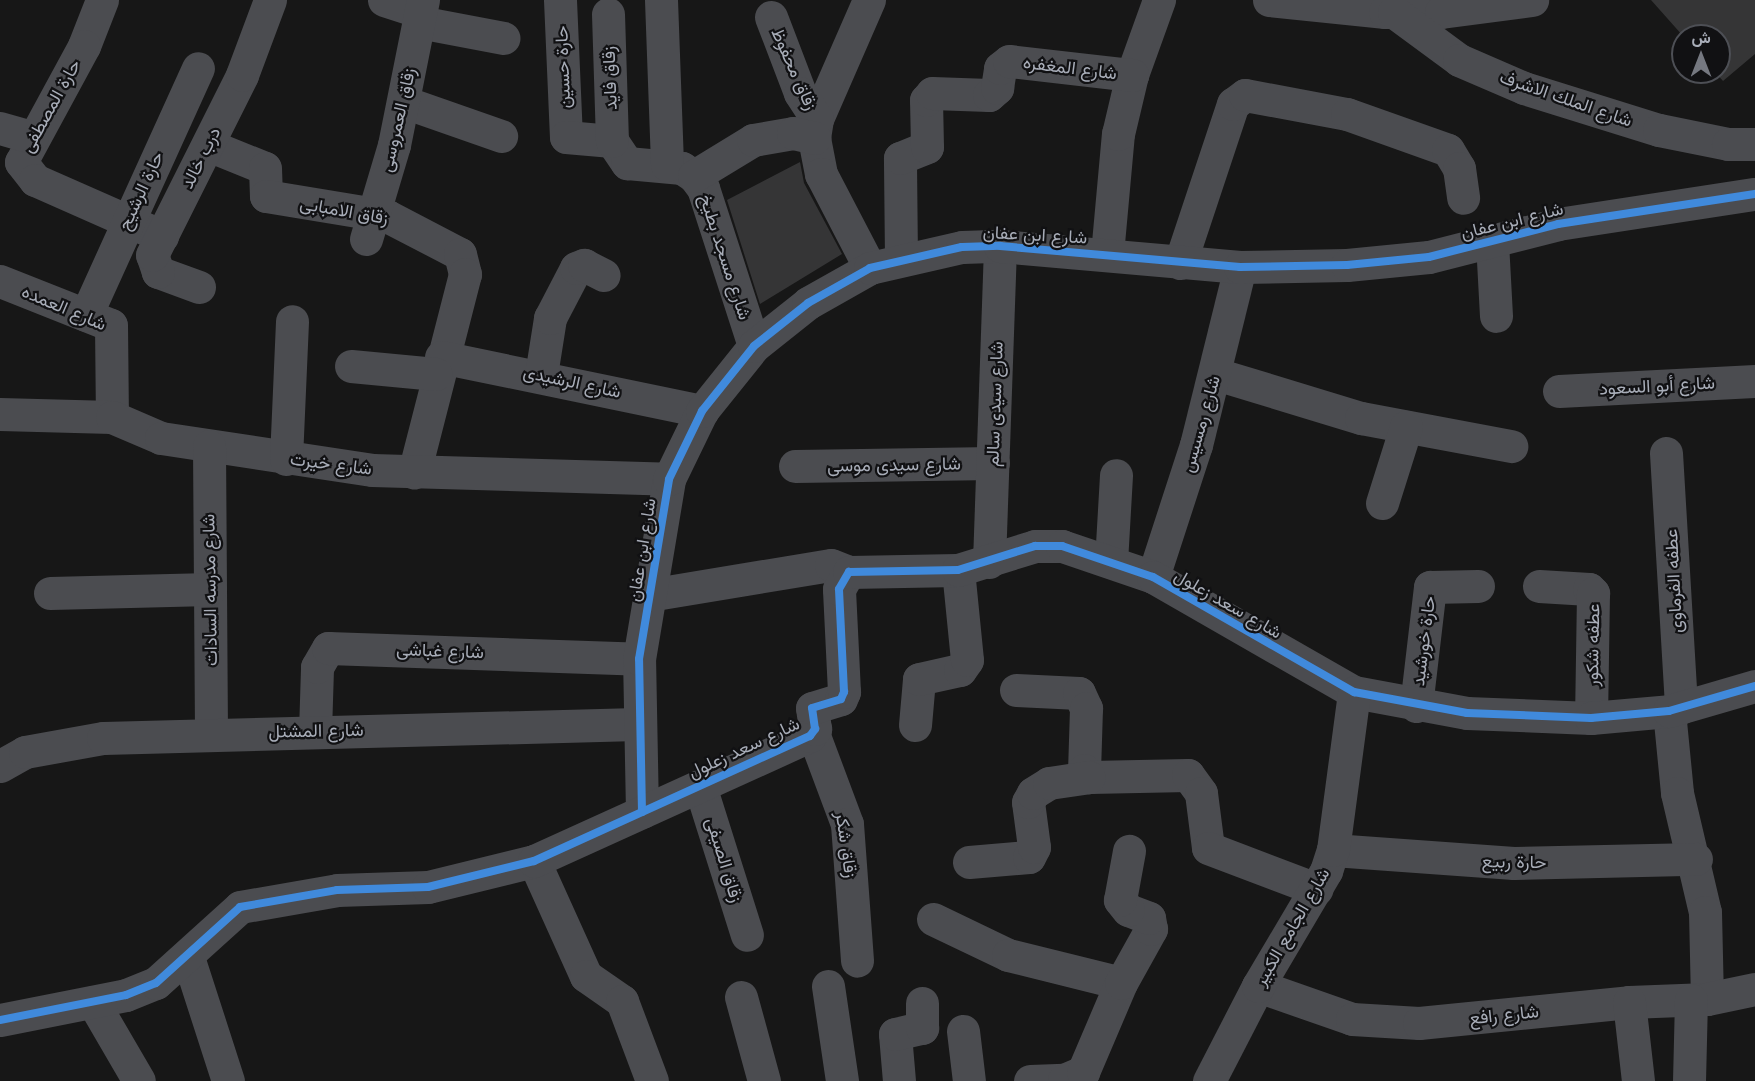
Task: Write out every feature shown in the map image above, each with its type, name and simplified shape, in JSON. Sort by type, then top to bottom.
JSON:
[{"type":"street","name":"حارة المصطفى","points":[[102,0],[84,46],[32,137],[21,162],[26,172],[162,236]]},
{"type":"street","name":"درب خالد","points":[[199,287],[158,272],[152,265],[162,236],[242,75],[270,0]]},
{"type":"street","points":[[384,0],[504,38]]},
{"type":"street","name":"حارة حسين","points":[[560,0],[565,134],[574,141],[612,141]]},
{"type":"street","points":[[661,0],[680,170]]},
{"type":"street","points":[[869,0],[815,129],[821,174],[885,263]]},
{"type":"street","name":"شارع ابن عفان","points":[[1107,254],[1118,134],[1132,75],[1159,0]]},
{"type":"street","points":[[1269,0],[1441,12],[1532,0]]},
{"type":"street","name":"شارع الملك الاشرف","points":[[1383,8],[1460,60],[1524,88],[1659,130],[1728,144],[1755,144]]},
{"type":"street","name":"زقاق العمروسى","points":[[370,226],[404,102],[421,11]]},
{"type":"street","name":"زقاق فايد","points":[[608,14],[612,141]]},
{"type":"street","name":"زقاق محفوظ","points":[[771,17],[815,129]]},
{"type":"street","name":"شارع المغفره","points":[[885,263],[900,158],[927,147],[926,100],[932,93],[989,95],[997,88],[1000,68],[1009,61],[1132,75]]},
{"type":"street","name":"حارة الرشيح","points":[[86,315],[198,68]]},
{"type":"street","points":[[1180,263],[1233,104],[1245,95],[1347,114],[1448,150],[1460,168],[1463,198]]},
{"type":"street","points":[[404,102],[501,136]]},
{"type":"street","points":[[0,128],[32,137]]},
{"type":"street","points":[[612,141],[627,163],[680,170],[753,140],[815,129]]},
{"type":"street","name":"زقاق الامبابى","points":[[208,145],[265,168],[266,196],[460,254],[465,274],[438,366],[414,473]]},
{"type":"street","name":"شارع مسجد بطيخ","points":[[680,170],[703,188],[754,346]]},
{"type":"street","name":"شارع ابن عفان","points":[[642,812],[637,724],[639,659],[669,479],[702,411],[754,346],[808,303],[885,263],[962,247],[1000,246],[1240,267],[1418,258],[1635,209],[1755,194]]},
{"type":"street","points":[[1492,242],[1496,316]]},
{"type":"street","name":"شارع سيدى سالم","points":[[989,562],[1000,246]]},
{"type":"street","points":[[541,375],[550,318],[576,267],[584,265],[604,275]]},
{"type":"street","name":"شارع رمسيس","points":[[1153,578],[1216,374],[1240,267]]},
{"type":"street","name":"شارع العمده","points":[[0,281],[86,315],[113,329],[112,417]]},
{"type":"street","points":[[286,459],[292,321]]},
{"type":"street","name":"شارع الرشيدى","points":[[351,366],[438,366],[541,375],[702,411]]},
{"type":"street","points":[[1216,374],[1406,427],[1510,446]]},
{"type":"street","name":"شارع أبو السعود","points":[[1558,391],[1755,381]]},
{"type":"street","name":"شارع خيرت","points":[[0,414],[112,417],[161,438],[286,459],[414,473],[669,479]]},
{"type":"street","points":[[1382,503],[1406,427]]},
{"type":"street","name":"شارع مدرسه السادات","points":[[209,446],[212,733]]},
{"type":"street","name":"عطفه الفرماوى","points":[[1666,453],[1677,793],[1695,859],[1705,912],[1699,1000],[1689,1081]]},
{"type":"street","name":"شارع سيدى موسى","points":[[795,466],[993,464]]},
{"type":"street","points":[[1111,562],[1116,475]]},
{"type":"street","name":"شارع سعد زعلول","points":[[0,1020],[93,1002],[156,983],[188,957],[219,921],[240,907],[337,890],[428,887],[534,861],[813,733],[812,708],[841,699],[844,692],[839,589],[849,572],[958,570],[1035,546],[1062,546],[1153,578],[1354,692],[1416,706],[1477,714],[1591,718],[1675,710],[1755,686]]},
{"type":"street","points":[[649,595],[831,565],[849,572]]},
{"type":"street","points":[[915,725],[919,679],[960,670],[967,660],[958,570]]},
{"type":"street","name":"حارة خورشيد","points":[[1416,706],[1430,587],[1478,586]]},
{"type":"street","name":"عطفه شكور","points":[[1539,586],[1589,589],[1593,593],[1591,718]]},
{"type":"street","points":[[50,593],[210,589]]},
{"type":"street","name":"شارع غباشى","points":[[315,732],[317,667],[319,656],[328,648],[639,659]]},
{"type":"street","points":[[1017,690],[1079,693],[1086,708],[1084,770],[1089,777]]},
{"type":"street","name":"شارع الجامع الكبير","points":[[1209,1081],[1258,986],[1316,890],[1333,850],[1354,692]]},
{"type":"street","name":"شارع المشتل","points":[[0,766],[25,752],[62,743],[212,733],[637,724]]},
{"type":"street","name":"زقاق شكر","points":[[813,733],[847,824],[857,961]]},
{"type":"street","points":[[969,862],[1029,857],[1034,847],[1028,802],[1033,793],[1049,783],[1089,777],[1188,776],[1200,793],[1208,848],[1316,890]]},
{"type":"street","name":"زقاق الصيفى","points":[[700,786],[747,935]]},
{"type":"street","name":"حارة ربيع","points":[[1333,850],[1514,863],[1695,859]]},
{"type":"street","points":[[1029,1081],[1064,1080],[1083,1072],[1121,983],[1152,923],[1120,900],[1129,851]]},
{"type":"street","points":[[534,861],[586,976],[622,1001],[652,1081]]},
{"type":"street","points":[[933,919],[1008,955],[1121,983]]},
{"type":"street","points":[[188,957],[228,1081]]},
{"type":"street","points":[[828,986],[842,1081]]},
{"type":"street","name":"شارع رافع","points":[[1258,986],[1319,1011],[1385,1023],[1629,1002],[1699,1000],[1755,989]]},
{"type":"street","points":[[741,997],[764,1081]]},
{"type":"street","points":[[93,1002],[139,1081]]},
{"type":"street","points":[[1629,1002],[1638,1081]]},
{"type":"street","points":[[899,1081],[895,1034],[921,1028],[922,1003]]},
{"type":"street","points":[[963,1031],[969,1081]]},
{"type":"building","points":[[1651,0],[1755,0],[1755,54],[1731,74],[1731,24],[1672,24]]},
{"type":"building","points":[[800,162],[804,183],[842,254],[760,304],[727,200]]},
{"type":"cycle path","points":[[642,812],[639,659],[669,479],[702,411],[754,346],[808,303],[870,268],[962,247],[1000,246],[1240,267],[1347,265],[1429,257],[1558,224],[1755,194]]},
{"type":"cycle path","points":[[0,1020],[126,995],[156,983],[240,907],[337,890],[428,887],[534,861],[810,736],[815,729],[812,708],[841,699],[844,692],[839,589],[849,572],[958,570],[1035,546],[1062,546],[1153,577],[1354,692],[1467,713],[1591,718],[1669,711],[1755,686]]}]
